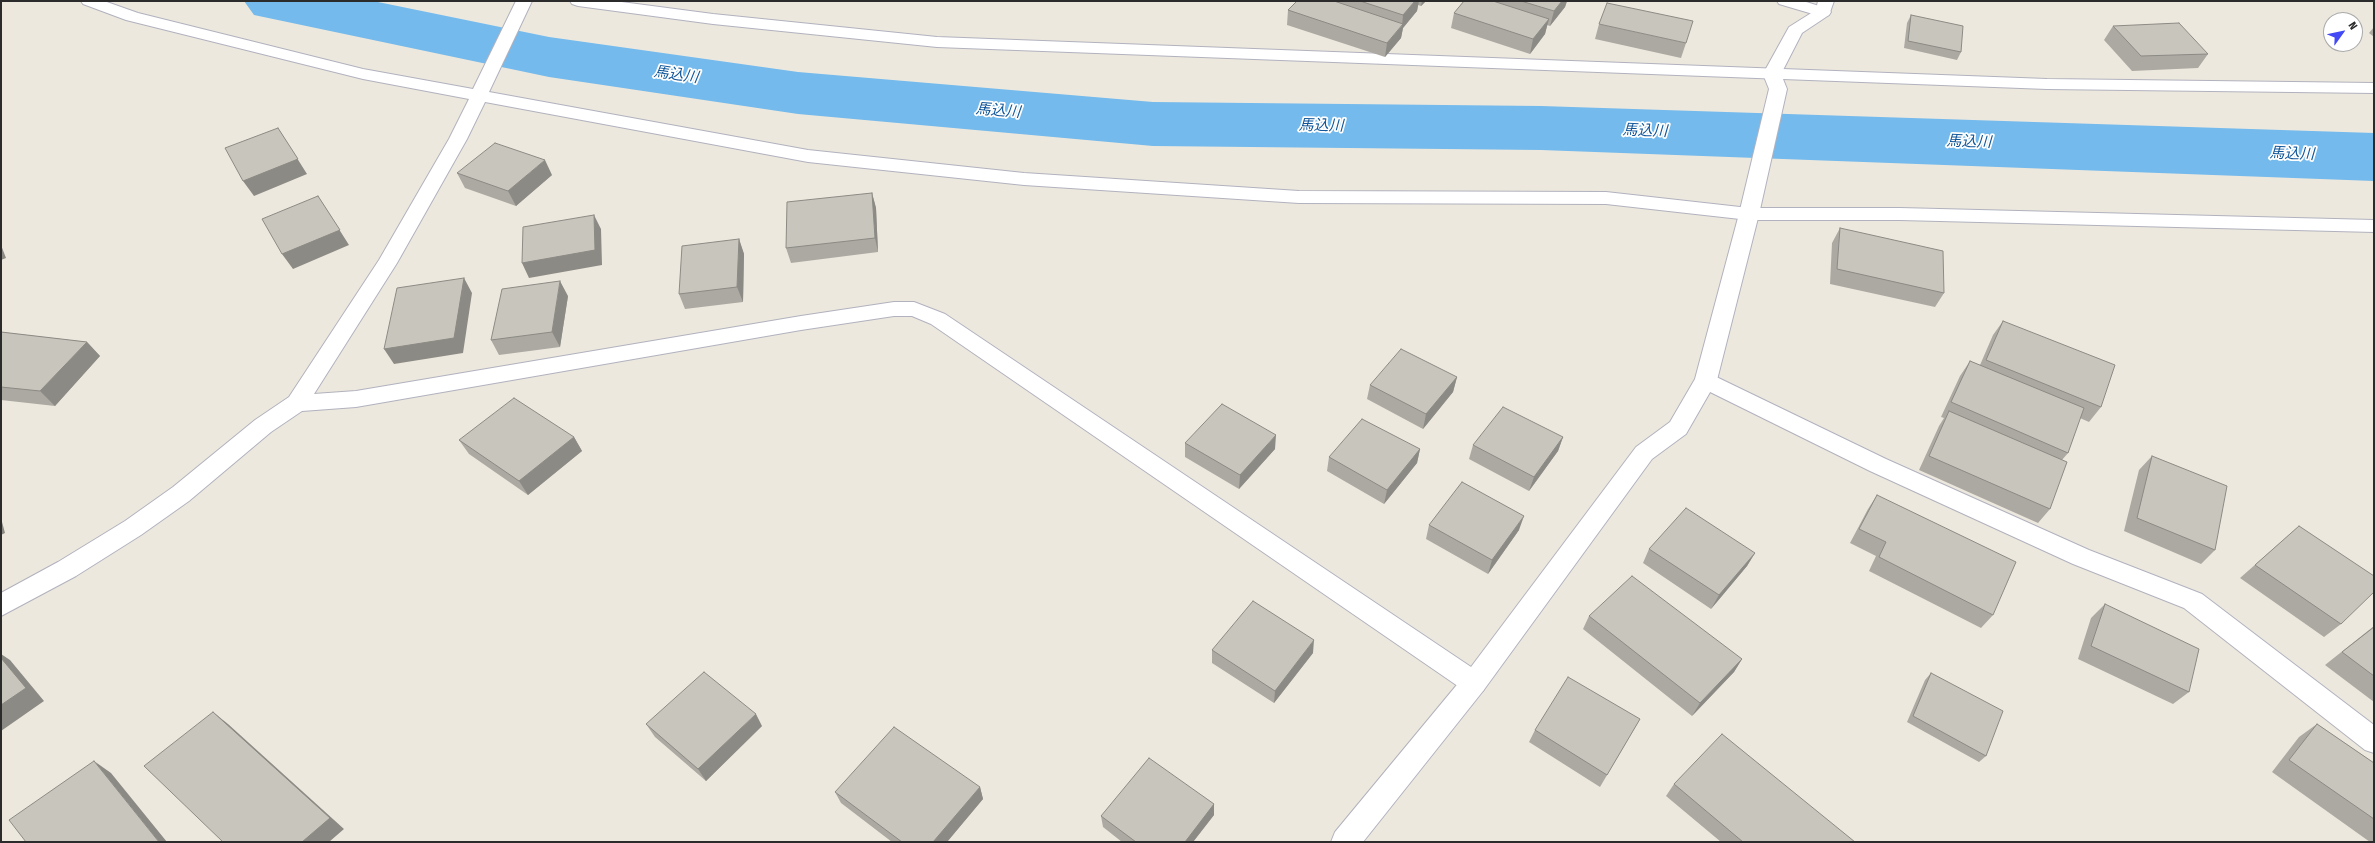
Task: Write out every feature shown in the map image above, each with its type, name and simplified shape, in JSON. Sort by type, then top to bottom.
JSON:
[{"type":"street","points":[[89,1],[132,17],[363,74],[808,156],[1024,179],[1300,197],[1606,198],[1916,214],[2374,226]]},
{"type":"street","points":[[1,605],[67,569],[133,528],[181,494],[263,426],[297,404],[387,263],[458,139],[524,1]]},
{"type":"street","points":[[578,1],[713,19],[937,42],[1775,82],[2374,88]]},
{"type":"street","points":[[1785,1],[1825,6]]},
{"type":"street","points":[[1345,842],[1474,683],[1644,453],[1678,428],[1706,380],[1750,206],[1775,82],[1795,30],[1825,6]]},
{"type":"street","points":[[297,404],[356,399],[802,323],[894,309],[914,309],[938,319],[1474,683]]},
{"type":"street","points":[[1706,380],[1878,465],[2081,557],[2194,600],[2374,741]]},
{"type":"building","points":[[1297,1],[1334,1],[1403,24],[1387,43],[1288,10]]},
{"type":"building","points":[[1360,1],[1415,1],[1403,15]]},
{"type":"building","points":[[1464,1],[1493,1],[1549,19],[1533,39],[1454,13]]},
{"type":"building","points":[[1521,1],[1562,1],[1554,11]]},
{"type":"building","points":[[1607,3],[1693,21],[1686,43],[1599,24]]},
{"type":"building","points":[[1911,15],[1963,26],[1961,52],[1908,41]]},
{"type":"building","points":[[2179,23],[2208,54],[2141,56],[2113,26]]},
{"type":"building","points":[[278,128],[298,159],[243,181],[225,148]]},
{"type":"building","points":[[495,143],[545,160],[508,191],[457,173]]},
{"type":"building","points":[[872,193],[875,238],[786,248],[787,202]]},
{"type":"building","points":[[318,196],[340,230],[282,254],[262,219]]},
{"type":"building","points":[[594,215],[595,250],[522,263],[523,227]]},
{"type":"building","points":[[1840,228],[1943,251],[1944,293],[1837,269]]},
{"type":"building","points":[[739,239],[737,287],[679,294],[682,246]]},
{"type":"building","points":[[464,278],[454,338],[384,349],[397,288]]},
{"type":"building","points":[[560,281],[552,332],[491,340],[502,289]]},
{"type":"building","points":[[2003,321],[2115,365],[2101,407],[1986,360]]},
{"type":"building","points":[[1,332],[87,342],[40,391],[1,387]]},
{"type":"building","points":[[1401,349],[1457,377],[1426,414],[1370,385]]},
{"type":"building","points":[[1970,361],[2084,408],[2068,453],[1951,402]]},
{"type":"building","points":[[514,398],[574,437],[519,481],[459,440]]},
{"type":"building","points":[[1222,404],[1276,435],[1240,475],[1185,443]]},
{"type":"building","points":[[1503,407],[1563,437],[1534,477],[1473,445]]},
{"type":"building","points":[[1949,411],[2067,462],[2050,509],[1929,456]]},
{"type":"building","points":[[1362,419],[1420,449],[1387,490],[1329,457]]},
{"type":"building","points":[[2152,456],[2227,486],[2215,550],[2137,518]]},
{"type":"building","points":[[1462,482],[1524,516],[1492,560],[1429,525]]},
{"type":"building","points":[[1877,495],[2016,562],[1993,615],[1879,557],[1886,542],[1859,529]]},
{"type":"building","points":[[1686,508],[1755,553],[1719,595],[1649,549]]},
{"type":"building","points":[[2299,526],[2374,576],[2374,592],[2341,624],[2255,565]]},
{"type":"building","points":[[1632,576],[1742,659],[1700,703],[1589,616]]},
{"type":"building","points":[[1253,601],[1314,640],[1275,691],[1212,650]]},
{"type":"building","points":[[2105,604],[2199,649],[2189,692],[2091,646]]},
{"type":"building","points":[[2374,627],[2374,676],[2342,652]]},
{"type":"building","points":[[1,658],[26,688],[1,705]]},
{"type":"building","points":[[704,672],[756,714],[698,769],[646,724]]},
{"type":"building","points":[[1931,673],[2003,711],[1986,756],[1913,716]]},
{"type":"building","points":[[1568,677],[1640,719],[1607,775],[1535,730]]},
{"type":"building","points":[[213,712],[330,818],[302,842],[223,842],[144,766]]},
{"type":"building","points":[[2317,724],[2374,763],[2374,819],[2289,760]]},
{"type":"building","points":[[894,727],[980,787],[933,842],[902,842],[835,792]]},
{"type":"building","points":[[1722,734],[1855,842],[1743,842],[1674,784]]},
{"type":"building","points":[[1149,758],[1214,804],[1185,842],[1136,842],[1101,816]]},
{"type":"building","points":[[94,761],[159,842],[26,842],[9,820]]},
{"type":"waterway","name":"馬込川","points":[[277,1],[549,57],[798,93],[1153,124],[1541,128],[2374,157]]}]
